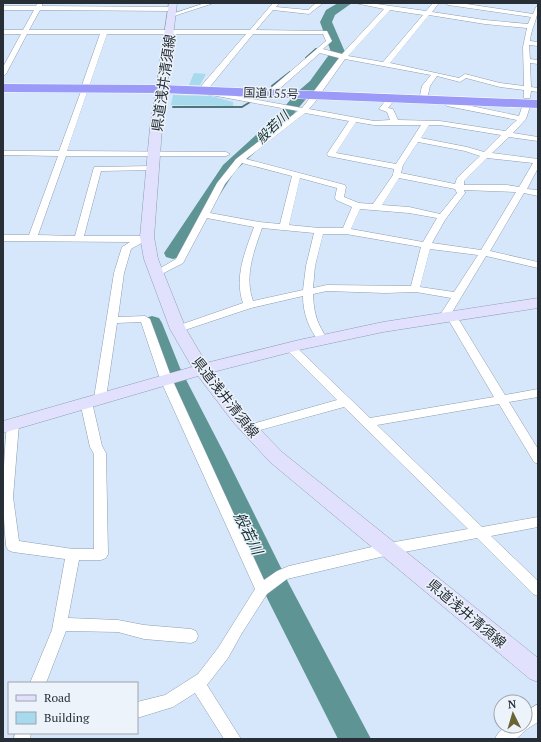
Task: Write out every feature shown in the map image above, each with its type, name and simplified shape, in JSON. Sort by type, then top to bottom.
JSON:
[{"type":"highway","name":"国道155号","points":[[3,85],[86,87]]},
{"type":"highway","name":"国道155号","points":[[3,88],[161,87],[297,92],[444,100],[532,99]]},
{"type":"highway","name":"国道155号","points":[[205,89],[274,89],[297,92]]},
{"type":"highway","name":"国道155号","points":[[316,93],[532,99]]},
{"type":"main road","name":"県道浅井清須線","points":[[172,9],[170,33],[161,87],[146,238],[151,259],[195,372],[276,457],[538,672]]},
{"type":"main road","points":[[8,425],[166,379],[290,347],[383,327],[538,304]]},
{"type":"street","points":[[3,8],[39,6],[172,9],[211,3]]},
{"type":"street","points":[[320,3],[309,12],[274,5],[205,89],[374,123],[522,119]]},
{"type":"street","points":[[358,3],[485,22],[531,26]]},
{"type":"street","points":[[385,64],[436,3]]},
{"type":"street","points":[[448,3],[465,4],[535,16]]},
{"type":"street","points":[[3,74],[39,6]]},
{"type":"street","points":[[157,273],[180,261],[205,215],[220,183],[240,160],[302,109],[316,93],[342,57],[388,8]]},
{"type":"street","points":[[532,99],[527,61],[527,43],[531,26],[538,8]]},
{"type":"street","points":[[3,32],[325,32],[329,41],[274,89]]},
{"type":"street","points":[[34,238],[104,32]]},
{"type":"street","points":[[527,43],[538,44]]},
{"type":"street","points":[[319,50],[332,55],[385,64],[460,80],[465,76],[500,85],[532,99]]},
{"type":"street","points":[[527,61],[538,62]]},
{"type":"street","points":[[424,95],[426,86],[435,74]]},
{"type":"street","points":[[415,289],[426,245],[443,217],[461,194],[459,187],[460,180],[522,119],[538,90]]},
{"type":"street","points":[[392,98],[383,109],[390,111],[395,122]]},
{"type":"street","points":[[444,100],[450,104],[485,110],[483,120]]},
{"type":"street","points":[[354,119],[331,154],[459,187],[521,190],[538,193]]},
{"type":"street","points":[[483,120],[508,133],[538,139]]},
{"type":"street","points":[[376,207],[426,122]]},
{"type":"street","points":[[416,139],[467,149],[486,155],[538,161],[457,296],[447,317],[501,399],[538,459]]},
{"type":"street","points":[[3,153],[62,154],[153,161]]},
{"type":"street","points":[[79,238],[97,169],[153,161],[226,154]]},
{"type":"street","points":[[240,160],[342,188],[339,198],[357,206],[409,210],[443,217]]},
{"type":"street","points":[[284,227],[296,176]]},
{"type":"street","points":[[346,231],[357,206]]},
{"type":"street","points":[[205,215],[259,225],[346,231],[359,235],[484,253],[538,265]]},
{"type":"street","points":[[249,305],[245,296],[244,280],[248,257],[259,225]]},
{"type":"street","points":[[319,230],[314,247],[308,292],[308,306],[314,326],[323,340]]},
{"type":"street","points":[[3,238],[146,238]]},
{"type":"street","points":[[8,425],[7,496],[13,546],[73,555],[101,554],[100,453],[96,447],[93,400],[111,320],[119,273],[127,247],[146,238]]},
{"type":"street","points":[[178,328],[249,305],[328,288],[385,290],[415,289],[457,296]]},
{"type":"street","points":[[111,320],[145,319],[166,379],[263,589]]},
{"type":"street","points":[[290,347],[478,533],[538,590]]},
{"type":"street","points":[[367,422],[538,393]]},
{"type":"street","points":[[249,429],[346,402]]},
{"type":"street","points":[[138,710],[168,702],[203,679],[223,654],[237,628],[263,589],[282,575],[289,572],[389,549],[538,522]]},
{"type":"street","points":[[38,682],[60,624],[73,555]]},
{"type":"street","points":[[60,624],[118,626],[144,632],[190,636]]},
{"type":"street","points":[[197,683],[233,739]]},
{"type":"building","points":[[194,73],[206,74],[200,85],[189,85]]},
{"type":"building","points":[[173,95],[211,96],[233,102],[233,106],[171,105]]},
{"type":"waterway","name":"般若川","points":[[173,253],[229,168],[282,119],[300,97],[315,84],[338,52],[326,22],[330,13],[346,3]]},
{"type":"waterway","points":[[306,58],[316,49]]},
{"type":"waterway","points":[[272,86],[290,72]]},
{"type":"waterway","points":[[173,107],[242,107],[250,102]]},
{"type":"waterway","name":"般若川","points":[[152,323],[169,368],[213,455],[278,591],[355,739]]}]
